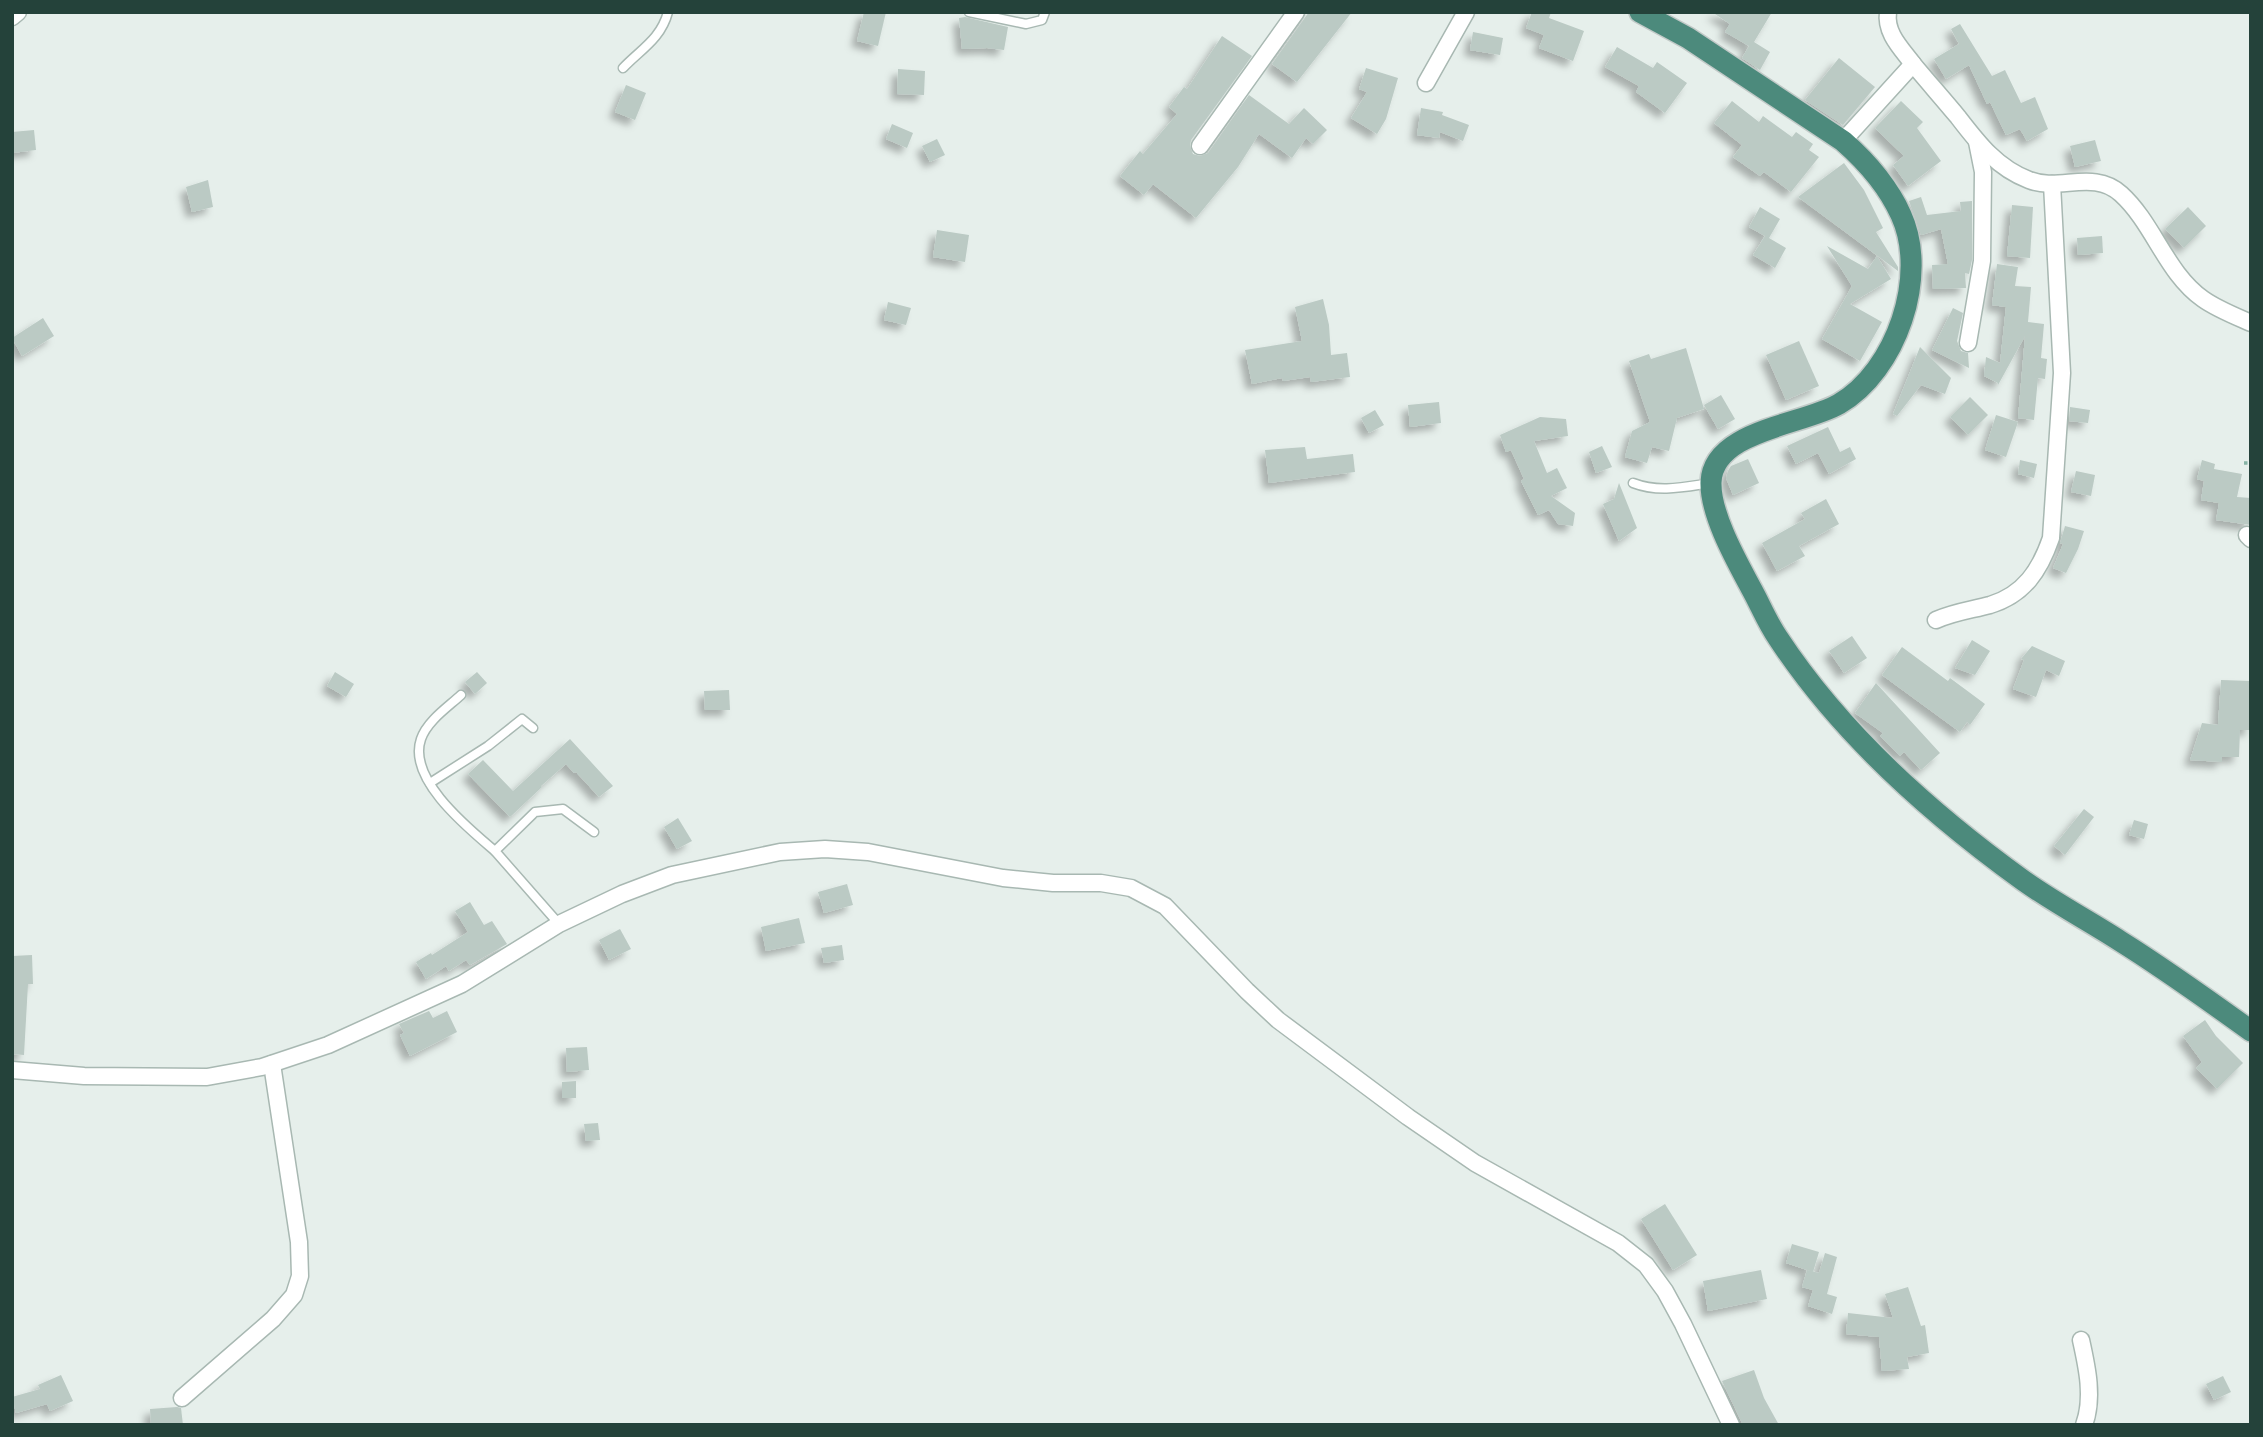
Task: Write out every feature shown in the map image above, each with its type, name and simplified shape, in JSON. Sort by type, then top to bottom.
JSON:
[{"type":"highway","points":[[1640,12],[1688,38],[1843,141],[1864,159],[1886,187],[1902,218],[1909,252],[1910,284],[1906,311],[1888,353],[1867,382],[1839,404],[1804,419],[1751,436],[1731,447],[1716,461],[1711,483],[1717,514],[1729,546],[1776,636],[1814,688],[1871,752],[1955,830],[2027,883],[2125,944],[2251,1031]]},
{"type":"street","points":[[12,17],[18,12]]},
{"type":"street","points":[[1200,146],[1296,12]]},
{"type":"street","points":[[1426,83],[1466,12]]},
{"type":"street","points":[[1888,12],[1886,22],[1893,37],[1977,142],[1999,164],[2032,182],[2052,184],[2089,181],[2106,184],[2121,194],[2141,218],[2178,274],[2192,290],[2204,300],[2251,323]]},
{"type":"street","points":[[1843,141],[1913,64]]},
{"type":"street","points":[[1968,343],[1982,261],[1983,172],[1977,142]]},
{"type":"street","points":[[1936,620],[2002,601],[2019,591],[2033,578],[2044,560],[2051,538],[2062,373],[2052,184]]},
{"type":"street","points":[[12,1070],[84,1076],[207,1077],[272,1064],[328,1045],[462,984],[559,924],[622,894],[672,875],[780,852],[825,849],[868,852],[1003,878],[1053,883],[1101,883],[1131,888],[1166,906],[1278,1020],[1408,1117],[1475,1163],[1618,1243],[1646,1265],[1665,1291],[1683,1324],[1731,1425]]},
{"type":"street","points":[[182,1398],[273,1319],[294,1295],[300,1276],[299,1241],[272,1064]]},
{"type":"street","points":[[2081,1340],[2087,1364],[2089,1395],[2088,1414],[2084,1425]]},
{"type":"lane","points":[[623,68],[661,31],[668,12]]},
{"type":"lane","points":[[969,12],[1032,24],[1042,20],[1045,12]]},
{"type":"lane","points":[[1633,483],[1647,488],[1674,489],[1711,483]]},
{"type":"lane","points":[[461,695],[432,722],[421,737],[418,757],[430,783],[454,815],[495,851],[559,924]]},
{"type":"lane","points":[[430,783],[488,746],[522,719],[533,728]]},
{"type":"lane","points":[[495,851],[535,813],[563,809],[594,832]]},
{"type":"path","points":[[2244,463],[2251,463]]},
{"type":"building","points":[[864,12],[886,12],[878,46],[857,41]]},
{"type":"building","points":[[1309,12],[1352,12],[1297,82],[1272,64]]},
{"type":"building","points":[[1532,12],[1551,12],[1549,18],[1584,31],[1573,61],[1539,48],[1544,35],[1526,28]]},
{"type":"building","points":[[1712,12],[1772,12],[1754,42],[1770,52],[1760,70],[1742,58],[1749,46],[1725,32],[1730,24]]},
{"type":"building","points":[[959,18],[1008,27],[1004,50],[962,49]]},
{"type":"building","points":[[1960,24],[1992,76],[2005,70],[2021,103],[2035,97],[2048,129],[2027,141],[2020,129],[2006,135],[1990,102],[1987,104],[1969,65],[1946,79],[1934,59],[1959,44],[1951,29]]},
{"type":"building","points":[[1473,32],[1503,38],[1500,55],[1470,50]]},
{"type":"building","points":[[1222,36],[1252,56],[1191,140],[1193,154],[1200,156],[1208,153],[1249,95],[1289,124],[1304,108],[1327,130],[1313,144],[1306,138],[1292,158],[1259,134],[1238,167],[1196,218],[1153,184],[1144,195],[1120,176],[1140,151],[1143,154],[1177,114],[1169,107],[1184,87],[1187,89]]},
{"type":"building","points":[[1617,47],[1653,68],[1657,62],[1687,83],[1665,113],[1636,92],[1639,86],[1605,67]]},
{"type":"building","points":[[1839,58],[1875,87],[1843,125],[1805,100]]},
{"type":"building","points":[[1366,68],[1398,78],[1386,119],[1377,134],[1351,118],[1367,92],[1359,89]]},
{"type":"building","points":[[898,69],[925,71],[924,95],[897,94]]},
{"type":"building","points":[[626,85],[646,93],[635,120],[615,112]]},
{"type":"building","points":[[1732,101],[1759,122],[1763,116],[1792,137],[1796,132],[1813,144],[1809,150],[1819,157],[1791,192],[1764,172],[1760,176],[1733,157],[1742,145],[1714,123]]},
{"type":"building","points":[[1901,101],[1923,122],[1917,128],[1941,161],[1908,186],[1893,165],[1904,156],[1875,128]]},
{"type":"building","points":[[1421,108],[1443,112],[1442,115],[1469,125],[1463,141],[1440,132],[1439,138],[1417,135]]},
{"type":"building","points":[[892,124],[913,133],[907,148],[886,139]]},
{"type":"building","points":[[34,130],[36,150],[12,153],[12,132]]},
{"type":"building","points":[[937,139],[945,155],[930,162],[922,146]]},
{"type":"building","points":[[2095,140],[2101,161],[2075,167],[2070,146]]},
{"type":"building","points":[[1844,163],[1864,190],[1883,228],[1876,232],[1898,271],[1798,197]]},
{"type":"building","points":[[208,180],[213,207],[192,212],[186,187]]},
{"type":"building","points":[[1921,197],[1927,215],[1961,211],[1960,202],[1972,201],[1972,260],[1969,274],[1965,273],[1966,288],[1933,289],[1932,265],[1948,264],[1941,229],[1921,235],[1909,201]]},
{"type":"building","points":[[2012,205],[2033,207],[2030,258],[2007,256]]},
{"type":"building","points":[[1760,207],[1780,219],[1769,238],[1786,248],[1775,268],[1753,255],[1765,236],[1749,227]]},
{"type":"building","points":[[2188,207],[2206,226],[2184,248],[2165,229]]},
{"type":"building","points":[[937,230],[969,235],[965,262],[933,257]]},
{"type":"building","points":[[2102,236],[2103,253],[2078,255],[2077,238]]},
{"type":"building","points":[[1827,246],[1868,269],[1877,256],[1891,279],[1850,304],[1882,322],[1860,361],[1822,339],[1852,286]]},
{"type":"building","points":[[1997,264],[2018,267],[2015,286],[2031,287],[2028,322],[2044,324],[2041,358],[2047,359],[2045,379],[2038,378],[2034,420],[2018,418],[2025,336],[1998,385],[1984,376],[1986,357],[2000,363],[2006,307],[1992,305]]},
{"type":"building","points":[[1323,299],[1329,325],[1331,355],[1347,353],[1350,377],[1311,382],[1310,377],[1283,381],[1282,378],[1252,384],[1245,350],[1302,341],[1295,307]]},
{"type":"building","points":[[888,302],[911,308],[906,325],[884,320]]},
{"type":"building","points":[[1953,308],[1963,313],[1957,341],[1961,351],[1968,353],[1969,368],[1932,350]]},
{"type":"building","points":[[43,318],[54,336],[22,356],[12,338]]},
{"type":"building","points":[[1799,341],[1819,386],[1786,400],[1766,355]]},
{"type":"building","points":[[1920,347],[1951,378],[1945,394],[1921,385],[1897,416],[1893,414]]},
{"type":"building","points":[[1686,348],[1704,409],[1677,418],[1669,451],[1652,447],[1647,463],[1625,457],[1632,431],[1650,422],[1629,361],[1649,354],[1651,359]]},
{"type":"building","points":[[1721,395],[1735,419],[1718,429],[1704,405]]},
{"type":"building","points":[[1970,397],[1988,415],[1968,435],[1950,417]]},
{"type":"building","points":[[1439,402],[1441,423],[1410,427],[1408,405]]},
{"type":"building","points":[[2070,407],[2090,410],[2088,423],[2069,421]]},
{"type":"building","points":[[1375,410],[1384,425],[1369,433],[1361,418]]},
{"type":"building","points":[[1996,415],[2018,422],[2006,457],[1985,450]]},
{"type":"building","points":[[1540,417],[1566,419],[1568,436],[1534,441],[1547,473],[1557,468],[1567,488],[1551,496],[1575,513],[1573,526],[1558,524],[1549,510],[1538,515],[1521,481],[1524,479],[1511,450],[1506,452],[1500,435]]},
{"type":"building","points":[[1828,427],[1840,452],[1850,447],[1856,459],[1829,474],[1818,453],[1796,464],[1787,446]]},
{"type":"building","points":[[1602,446],[1612,467],[1596,473],[1589,452]]},
{"type":"building","points":[[1305,447],[1307,459],[1353,454],[1355,472],[1269,483],[1265,450]]},
{"type":"building","points":[[1748,459],[1759,483],[1733,495],[1726,478],[1728,471],[1731,466]]},
{"type":"building","points":[[2020,460],[2037,464],[2034,478],[2018,474]]},
{"type":"building","points":[[2202,460],[2215,464],[2214,469],[2242,474],[2237,497],[2251,498],[2251,525],[2216,520],[2219,503],[2201,500],[2204,481],[2197,479]]},
{"type":"building","points":[[2076,471],[2095,475],[2091,496],[2071,492]]},
{"type":"building","points":[[1619,483],[1637,528],[1619,541],[1603,504],[1614,499]]},
{"type":"building","points":[[1826,499],[1839,524],[1799,546],[1805,556],[1777,571],[1762,543],[1805,519],[1801,513]]},
{"type":"building","points":[[2065,526],[2084,531],[2066,573],[2053,568],[2063,544],[2060,543]]},
{"type":"building","points":[[1852,636],[1867,658],[1844,673],[1829,651]]},
{"type":"building","points":[[1972,640],[1990,651],[1975,675],[1955,668]]},
{"type":"building","points":[[2032,646],[2065,661],[2059,676],[2046,670],[2036,697],[2013,689],[2024,660],[2021,659]]},
{"type":"building","points":[[1902,647],[1985,704],[1970,725],[1967,722],[1960,732],[1882,675]]},
{"type":"building","points":[[335,672],[354,684],[346,697],[327,686]]},
{"type":"building","points":[[477,672],[487,683],[475,694],[465,682]]},
{"type":"building","points":[[2221,680],[2251,681],[2251,730],[2240,730],[2239,757],[2222,757],[2222,762],[2190,760],[2202,723],[2218,725]]},
{"type":"building","points":[[1876,683],[1940,753],[1921,770],[1904,752],[1900,756],[1880,736],[1883,733],[1855,713]]},
{"type":"building","points":[[729,690],[730,710],[705,710],[704,691]]},
{"type":"building","points":[[570,739],[613,786],[599,797],[566,764],[510,817],[468,774],[483,760],[513,791]]},
{"type":"building","points":[[2084,809],[2094,817],[2065,855],[2054,846]]},
{"type":"building","points":[[678,818],[692,841],[677,849],[664,827]]},
{"type":"building","points":[[2134,820],[2148,824],[2144,839],[2129,835]]},
{"type":"building","points":[[847,884],[853,905],[824,913],[818,892]]},
{"type":"building","points":[[470,902],[484,925],[492,921],[507,944],[470,965],[466,960],[449,971],[446,966],[426,979],[416,962],[468,932],[455,911]]},
{"type":"building","points":[[799,918],[805,943],[766,951],[761,927]]},
{"type":"building","points":[[620,929],[631,949],[609,960],[599,940]]},
{"type":"building","points":[[842,945],[844,960],[824,963],[821,948]]},
{"type":"building","points":[[32,955],[33,984],[28,984],[24,1055],[12,1054],[12,956]]},
{"type":"building","points":[[429,1011],[433,1018],[447,1011],[457,1032],[410,1056],[400,1035],[404,1033],[399,1024]]},
{"type":"building","points":[[2205,1020],[2216,1036],[2243,1063],[2217,1089],[2196,1068],[2202,1062],[2183,1036]]},
{"type":"building","points":[[587,1047],[589,1070],[567,1072],[566,1048]]},
{"type":"building","points":[[576,1081],[576,1098],[562,1098],[562,1082]]},
{"type":"building","points":[[598,1123],[600,1140],[586,1141],[584,1124]]},
{"type":"building","points":[[1665,1204],[1697,1255],[1673,1270],[1641,1219]]},
{"type":"building","points":[[1792,1244],[1819,1252],[1813,1272],[1786,1263]]},
{"type":"building","points":[[1825,1253],[1837,1257],[1827,1294],[1837,1297],[1832,1314],[1808,1306],[1813,1290],[1802,1287],[1807,1270],[1819,1273]]},
{"type":"building","points":[[1761,1270],[1767,1299],[1708,1311],[1703,1281]]},
{"type":"building","points":[[1908,1287],[1921,1326],[1925,1325],[1929,1353],[1907,1357],[1909,1369],[1882,1371],[1879,1337],[1846,1334],[1848,1313],[1893,1318],[1885,1294]]},
{"type":"building","points":[[1754,1370],[1764,1398],[1779,1425],[1743,1425],[1722,1381]]},
{"type":"building","points":[[61,1375],[73,1401],[50,1411],[47,1404],[16,1413],[12,1397],[40,1389],[38,1385]]},
{"type":"building","points":[[2223,1376],[2231,1392],[2214,1400],[2206,1384]]},
{"type":"building","points":[[181,1408],[183,1425],[151,1425],[150,1409]]}]
